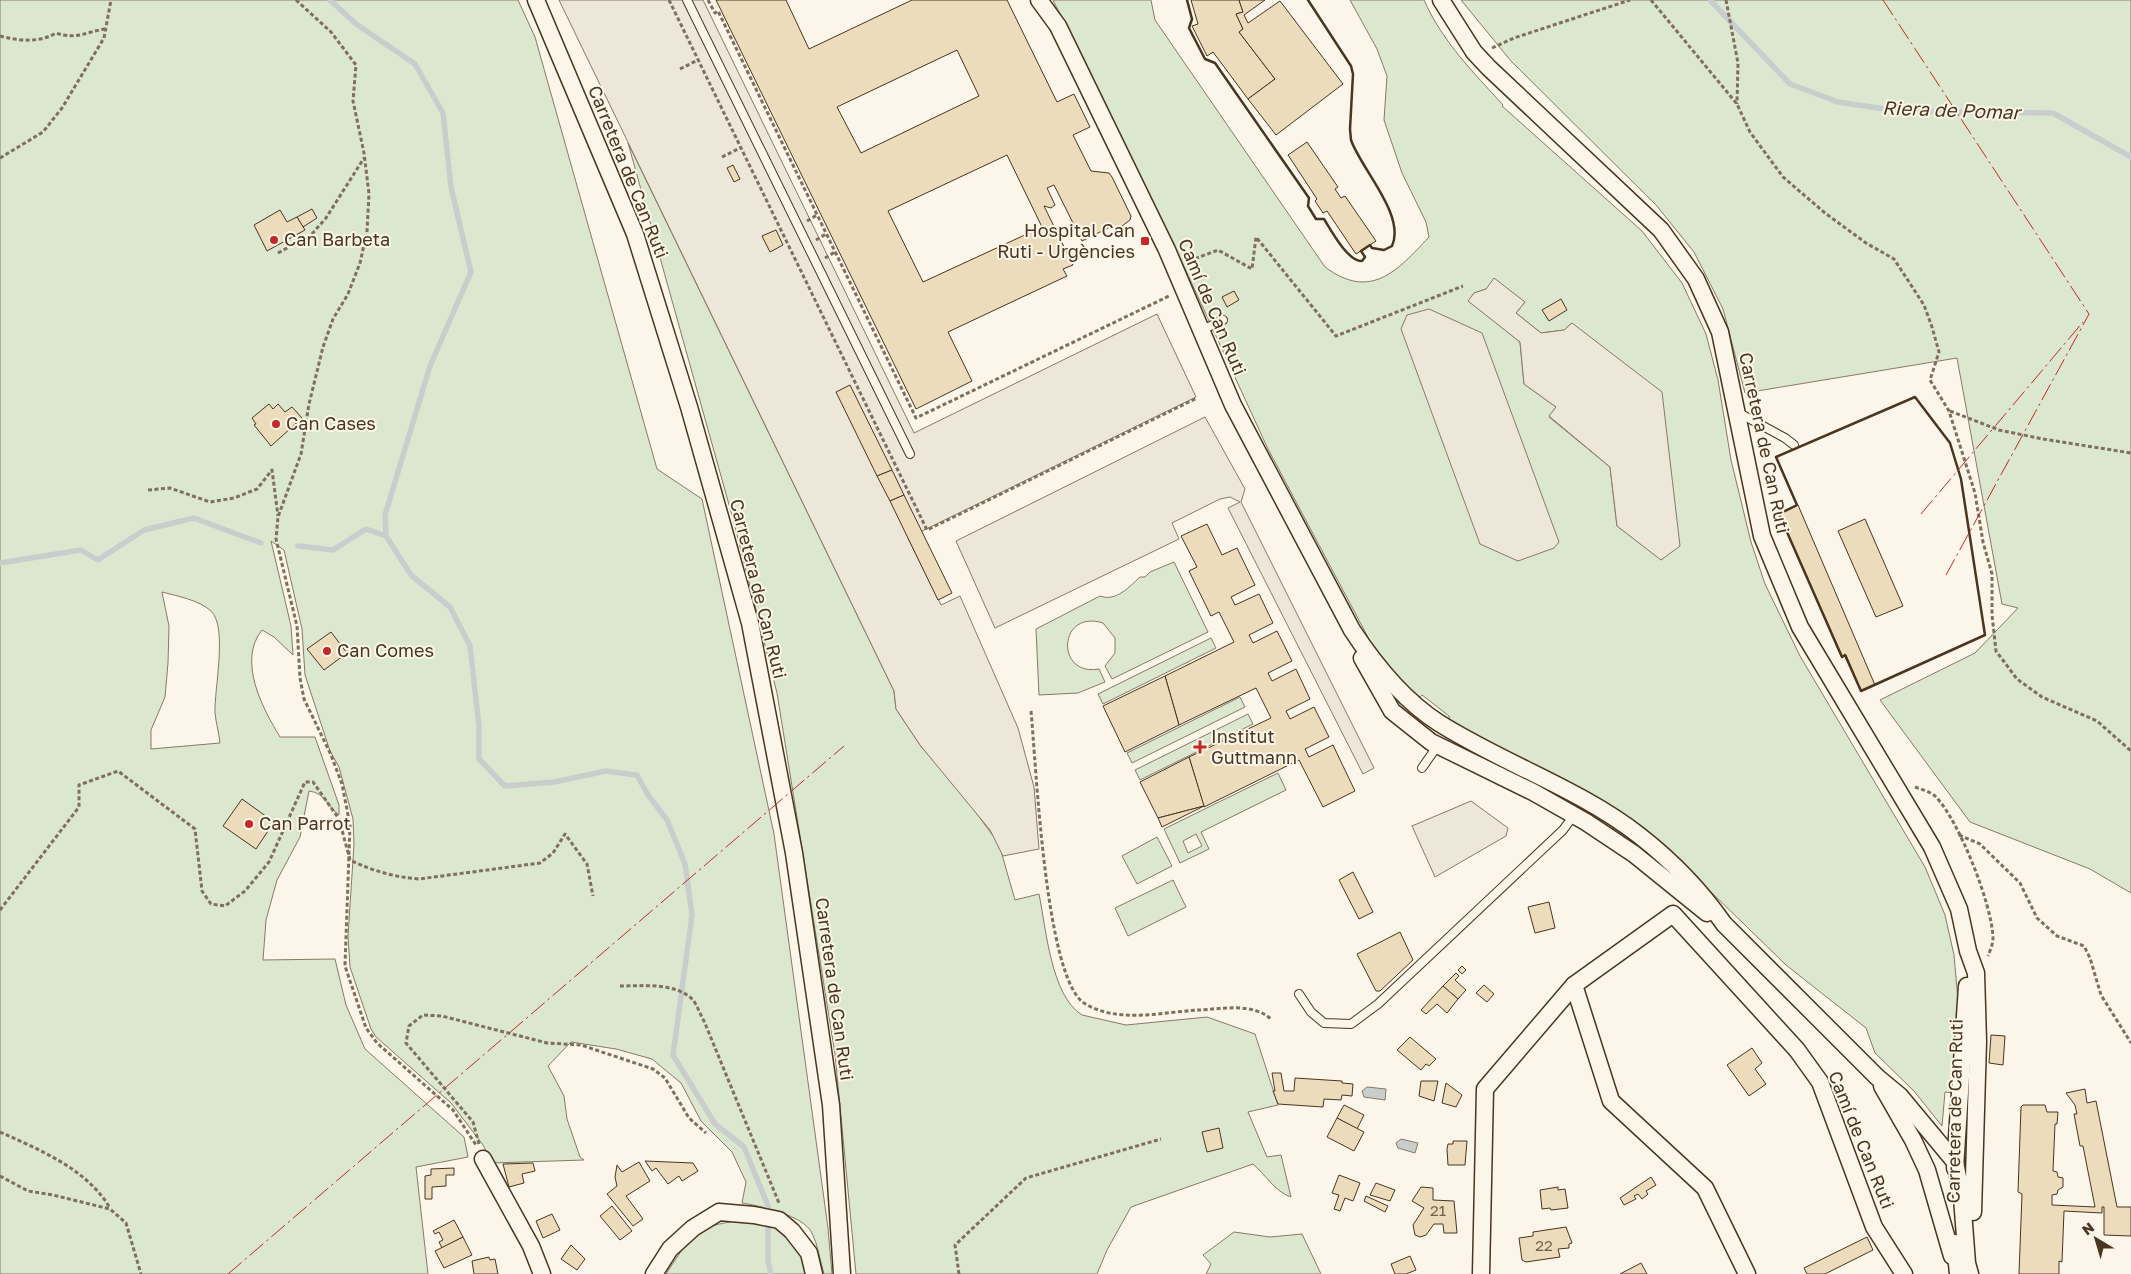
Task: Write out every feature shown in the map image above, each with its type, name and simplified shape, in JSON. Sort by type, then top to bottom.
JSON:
[{"type":"street","name":"Carretera de Can Ruti","points":[[536,0],[635,234],[689,407],[750,623],[794,853],[831,1106],[842,1274]]},
{"type":"street","name":"Camí de Can Ruti","points":[[1039,0],[1058,26],[1167,250],[1233,405],[1352,630],[1383,674],[1438,722],[1494,754],[1575,795],[1651,845],[1688,880],[1708,902],[1724,924],[1877,1077],[1900,1096],[1955,1162]]},
{"type":"street","name":"Carretera de Can Ruti","points":[[1441,0],[1474,52],[1661,230],[1696,279],[1720,332],[1762,536],[1800,627],[1932,847],[1958,909],[1968,951],[1976,973],[1978,1041],[1972,1199],[1977,1274]]},
{"type":"street","name":"Camí de Can Ruti","points":[[1352,630],[1364,665],[1392,711],[1438,745],[1574,815],[1634,854],[1702,910],[1724,924]]},
{"type":"street","name":"Camí de Can Ruti","points":[[1400,690],[1404,703],[1433,730],[1438,745]]},
{"type":"street","name":"Camí de Can Ruti","points":[[1438,745],[1450,743],[1515,773],[1530,771]]},
{"type":"street","name":"Camí de Can Ruti","points":[[1574,815],[1600,820],[1628,837],[1651,845]]},
{"type":"street","name":"Camí de Can Ruti","points":[[1574,985],[1673,914],[1797,1050],[1814,1074],[1834,1116],[1874,1227],[1904,1274]]},
{"type":"street","name":"Carretera de Can Ruti","points":[[1956,1270],[1955,1162],[1968,951]]},
{"type":"street","points":[[1481,1274],[1485,1089],[1574,985]]},
{"type":"street","points":[[1574,985],[1611,1101],[1705,1188],[1746,1274]]},
{"type":"street","name":"Camí de Can Ruti","points":[[1877,1077],[1913,1140],[1927,1170],[1956,1270]]},
{"type":"street","points":[[483,1159],[531,1246],[542,1274]]},
{"type":"street","name":"Carretera de Can Ruti","points":[[1955,1162],[1962,1198],[1967,1263],[1970,1274]]},
{"type":"street","points":[[654,1274],[670,1249],[692,1228],[719,1212],[754,1215],[779,1220],[792,1231],[809,1253],[814,1274]]},
{"type":"lane","points":[[686,0],[910,454]]},
{"type":"lane","points":[[1200,331],[1223,320]]},
{"type":"lane","points":[[1737,412],[1784,438],[1794,446]]},
{"type":"lane","points":[[1422,768],[1438,745]]},
{"type":"lane","points":[[1299,994],[1311,1012],[1324,1023],[1351,1024],[1378,1004],[1563,830],[1574,815]]},
{"type":"path","points":[[0,158],[42,132],[67,100],[104,38],[111,0]]},
{"type":"path","points":[[278,517],[301,454],[309,404],[323,347],[333,319],[348,294],[360,263],[368,222],[369,194],[365,158],[353,101],[356,65],[331,32],[296,0]]},
{"type":"path","points":[[669,0],[927,530],[1197,398]]},
{"type":"path","points":[[708,0],[714,13],[718,11],[916,418],[1172,294]]},
{"type":"path","points":[[1474,52],[1630,0]]},
{"type":"path","points":[[1651,0],[1737,104],[1750,132],[1783,177],[1825,213],[1866,243],[1894,259],[1924,305],[1939,352],[1930,380],[1949,411],[1975,493],[1983,542],[1992,574],[1992,615],[1996,651],[2018,679],[2042,697],[2097,720],[2131,751]]},
{"type":"path","points":[[1726,0],[1738,63],[1737,104]]},
{"type":"path","points":[[0,36],[13,40],[44,40],[56,33],[72,38],[89,31],[105,29]]},
{"type":"path","points":[[680,69],[698,60]]},
{"type":"path","points":[[722,157],[740,148]]},
{"type":"path","points":[[278,253],[311,235],[326,218],[365,158]]},
{"type":"path","points":[[1184,264],[1218,250],[1252,269],[1256,237],[1336,336],[1463,286]]},
{"type":"path","points":[[1949,411],[1999,430],[2043,439],[2131,452]]},
{"type":"path","points":[[148,490],[170,488],[210,502],[257,489],[272,470],[278,517],[276,538],[297,626],[302,692],[342,784],[350,825],[345,966],[366,1028],[377,1043],[453,1110],[472,1136],[483,1159]]},
{"type":"path","points":[[1031,711],[1050,915],[1068,981],[1082,1002],[1117,1016],[1242,1007],[1267,1016],[1272,1020]]},
{"type":"path","points":[[0,910],[79,808],[80,785],[118,771],[195,829],[202,891],[210,904],[225,906],[245,891],[269,862],[305,782],[313,782],[339,819],[350,860]]},
{"type":"path","points":[[1890,779],[1935,796],[1959,835],[1990,913],[1993,940],[1986,962],[1976,973]]},
{"type":"path","points":[[350,860],[372,870],[400,878],[420,879],[540,863],[554,853],[565,834],[587,864],[593,896]]},
{"type":"path","points":[[1959,835],[1980,844],[2020,883],[2036,918],[2057,936],[2084,946],[2090,958],[2100,995],[2131,1043]]},
{"type":"path","points":[[620,986],[657,986],[676,990],[692,999],[704,1021],[770,1184],[792,1231]]},
{"type":"path","points":[[483,1159],[473,1122],[406,1043],[409,1026],[423,1015],[442,1016],[546,1044],[581,1046],[654,1069],[665,1078],[689,1118],[706,1133]]},
{"type":"path","points":[[0,1132],[83,1176],[101,1194],[110,1209],[126,1223],[141,1274]]},
{"type":"path","points":[[959,1274],[955,1245],[1026,1178],[1161,1139]]},
{"type":"path","points":[[0,1176],[28,1191],[110,1209]]},
{"type":"green space","points":[[0,0],[518,0],[535,37],[657,469],[702,499],[774,834],[828,1228],[832,1274],[824,1274],[812,1233],[800,1221],[780,1212],[742,1203],[746,1182],[732,1152],[701,1121],[681,1083],[652,1059],[616,1049],[571,1042],[548,1066],[564,1096],[567,1119],[580,1157],[584,1160],[492,1163],[483,1145],[451,1103],[376,1037],[371,1029],[350,967],[348,936],[354,844],[353,819],[339,767],[330,751],[305,675],[302,629],[284,550],[271,541],[291,626],[293,655],[274,637],[262,630],[255,642],[252,656],[255,685],[266,713],[280,737],[315,737],[339,805],[339,815],[323,798],[315,792],[309,791],[300,837],[277,880],[266,920],[263,960],[335,959],[346,1005],[365,1049],[464,1137],[468,1157],[416,1167],[428,1274],[0,1274]],"holes":[[[162,592],[200,604],[211,611],[216,619],[219,630],[219,659],[215,713],[220,743],[151,749],[151,730],[165,697],[168,663],[169,626]]]},
{"type":"green space","points":[[1053,0],[1151,0],[1155,20],[1325,267],[1341,277],[1356,281],[1370,281],[1382,278],[1406,261],[1429,237],[1426,222],[1402,173],[1384,120],[1387,76],[1377,49],[1350,0],[1424,0],[1449,43],[1502,106],[1642,231],[1682,283],[1706,334],[1718,380],[1731,460],[1751,542],[1765,584],[1800,656],[1925,867],[1945,915],[1954,955],[1960,1023],[1952,1093],[1945,1092],[1942,1126],[1914,1091],[1875,1053],[1866,1028],[1786,965],[1710,891],[1705,889],[1648,837],[1450,724],[1449,716],[1422,695],[1418,699],[1379,658],[1268,449],[1181,260]],"holes":[[[1486,289],[1525,302],[1516,313],[1541,333],[1564,330],[1572,323],[1662,560],[1617,526],[1610,467],[1549,417],[1556,407],[1524,384],[1520,342],[1469,301],[1474,293]]]},
{"type":"green space","points":[[1461,0],[2131,0],[2131,893],[2090,869],[1970,822],[1880,700],[1975,653],[2018,608],[2002,604],[1957,358],[1745,393],[1723,309],[1694,252],[1656,205],[1511,61]]},
{"type":"green space","points":[[628,143],[894,691],[896,709],[920,745],[969,803],[999,844],[1015,900],[1039,894],[1052,960],[1063,993],[1072,1006],[1082,1015],[1126,1025],[1207,1017],[1255,1034],[1278,1105],[1248,1112],[1267,1157],[1281,1155],[1291,1197],[1275,1187],[1253,1164],[1131,1207],[1107,1250],[1097,1274],[856,1274],[835,1054],[777,693],[733,519]]},
{"type":"green space","points":[[1174,562],[1208,632],[1112,679],[1105,666],[1115,653],[1115,638],[1103,623],[1088,621],[1077,625],[1070,634],[1069,654],[1075,663],[1085,669],[1099,669],[1105,682],[1078,693],[1039,695],[1036,629],[1100,596],[1111,597],[1122,593],[1140,577],[1145,577],[1150,572]]},
{"type":"green space","points":[[1211,638],[1216,648],[1103,704],[1098,694]]},
{"type":"green space","points":[[1240,697],[1245,707],[1132,763],[1127,753]]},
{"type":"green space","points":[[1248,714],[1253,724],[1140,780],[1135,770]]},
{"type":"green space","points":[[1278,773],[1286,790],[1201,832],[1209,849],[1180,863],[1164,829]],"holes":[[[1196,834],[1202,846],[1188,853],[1183,841]]]},
{"type":"green space","points":[[1157,837],[1172,866],[1137,884],[1122,856]]},
{"type":"green space","points":[[1173,880],[1186,907],[1128,936],[1115,908]]},
{"type":"green space","points":[[750,1219],[781,1224],[800,1247],[805,1274],[666,1274],[684,1247],[699,1232],[719,1224]]},
{"type":"green space","points":[[1234,1232],[1270,1237],[1302,1234],[1321,1274],[1206,1274],[1211,1264],[1203,1255]]},
{"type":"shaded area","points":[[559,0],[703,0],[914,433],[1157,314],[1196,397],[908,538],[941,605],[960,596],[1018,728],[1034,787],[1039,849],[1003,856],[990,830],[920,745],[896,709],[894,691]]},
{"type":"shaded area","points":[[1494,278],[1525,302],[1516,313],[1541,333],[1564,330],[1572,323],[1662,392],[1680,546],[1661,560],[1617,526],[1610,467],[1549,416],[1556,407],[1524,384],[1520,342],[1468,301],[1474,293],[1486,289]]},
{"type":"shaded area","points":[[1429,309],[1482,333],[1559,542],[1554,548],[1518,561],[1480,544],[1401,329],[1407,315]]},
{"type":"shaded area","points":[[1205,417],[1245,489],[1241,502],[1374,768],[1363,774],[1228,508],[1240,502],[1230,497],[1220,499],[1172,523],[1179,539],[995,628],[956,541]]},
{"type":"shaded area","points":[[1471,801],[1508,828],[1506,836],[1435,877],[1412,826]]},
{"type":"shaded area","points":[[1367,1087],[1386,1089],[1385,1100],[1364,1097],[1362,1091]]},
{"type":"shaded area","points":[[1401,1139],[1418,1143],[1415,1153],[1398,1148],[1396,1143]]},
{"type":"building","points":[[716,0],[786,0],[809,49],[912,0],[1007,0],[1057,102],[1074,94],[1090,127],[1073,135],[1091,171],[1109,173],[1112,177],[1131,216],[1130,220],[1118,229],[1110,227],[1082,241],[1054,185],[1047,188],[1055,205],[1051,208],[1044,206],[1073,265],[1063,269],[1067,276],[948,332],[972,381],[916,409]],"holes":[[[957,50],[979,96],[861,153],[837,107]],[[1007,155],[1042,227],[923,282],[888,211]]]},
{"type":"building","points":[[1191,0],[1239,0],[1243,12],[1236,14],[1243,29],[1239,32],[1275,79],[1248,99],[1213,52],[1207,56],[1192,26],[1198,24]]},
{"type":"building","points":[[1239,0],[1265,0],[1244,15],[1248,23],[1280,1],[1343,84],[1276,135],[1248,99],[1275,79],[1239,32],[1243,29],[1236,14],[1243,12]]},
{"type":"building","points":[[1307,142],[1338,187],[1335,189],[1341,198],[1345,196],[1376,241],[1356,254],[1327,211],[1323,213],[1315,201],[1317,199],[1288,155]]},
{"type":"building","points":[[733,165],[740,179],[734,182],[727,168]]},
{"type":"building","points":[[312,209],[317,218],[303,227],[297,217]]},
{"type":"building","name":"Can Barbeta","points":[[280,210],[287,222],[297,217],[305,230],[267,251],[254,225]]},
{"type":"building","points":[[776,230],[783,245],[770,252],[762,236]]},
{"type":"building","points":[[1234,291],[1239,300],[1227,307],[1222,297]]},
{"type":"building","points":[[1561,299],[1567,310],[1549,321],[1542,310]]},
{"type":"building","points":[[850,385],[892,470],[877,476],[836,392]]},
{"type":"building","name":"Can Cases","points":[[269,404],[273,409],[278,404],[285,412],[292,407],[302,418],[271,446],[254,425],[256,424],[252,418]]},
{"type":"building","points":[[892,470],[904,495],[890,501],[877,476]]},
{"type":"building","points":[[904,495],[952,593],[938,600],[890,501]]},
{"type":"building","points":[[1798,505],[1875,685],[1861,691],[1846,655],[1841,656],[1779,514]]},
{"type":"building","points":[[1865,519],[1903,606],[1876,617],[1838,531]]},
{"type":"building","points":[[1207,524],[1222,555],[1237,548],[1255,585],[1231,597],[1235,605],[1259,594],[1273,623],[1249,635],[1253,643],[1277,631],[1292,661],[1268,673],[1272,681],[1296,669],[1310,699],[1286,711],[1290,719],[1314,707],[1329,737],[1305,749],[1309,757],[1333,745],[1355,791],[1323,807],[1299,760],[1204,807],[1189,757],[1271,718],[1256,688],[1179,725],[1165,676],[1234,642],[1219,612],[1211,616],[1189,571],[1197,567],[1181,536]]},
{"type":"building","name":"Can Comes","points":[[331,632],[347,653],[324,670],[307,649]]},
{"type":"building","points":[[1165,676],[1179,725],[1125,752],[1103,706]]},
{"type":"building","points":[[1189,757],[1204,806],[1158,818],[1140,782]]},
{"type":"building","name":"Can Parrot","points":[[242,799],[274,822],[256,849],[223,826]]},
{"type":"building","points":[[1204,806],[1162,827],[1158,818]]},
{"type":"building","points":[[1353,872],[1373,912],[1359,919],[1339,880]]},
{"type":"building","points":[[1549,902],[1555,928],[1535,933],[1528,907]]},
{"type":"building","points":[[1400,932],[1413,960],[1380,991],[1376,991],[1357,954]]},
{"type":"building","points":[[1462,966],[1466,970],[1462,974],[1458,970]]},
{"type":"building","points":[[1456,973],[1459,976],[1455,980],[1466,990],[1458,999],[1443,986]]},
{"type":"building","points":[[1484,985],[1494,994],[1487,1002],[1476,993]]},
{"type":"building","points":[[1443,986],[1458,999],[1447,1013],[1437,1004],[1426,1014],[1421,1010]]},
{"type":"building","points":[[1991,1035],[2005,1036],[2003,1065],[1989,1063]]},
{"type":"building","points":[[1410,1037],[1436,1059],[1429,1066],[1426,1064],[1421,1070],[1397,1050]]},
{"type":"building","points":[[1752,1048],[1762,1063],[1755,1069],[1766,1084],[1749,1096],[1727,1065]]},
{"type":"building","points":[[1272,1073],[1281,1073],[1284,1091],[1294,1091],[1295,1078],[1342,1081],[1342,1083],[1353,1084],[1352,1096],[1342,1095],[1341,1100],[1324,1099],[1323,1107],[1278,1104],[1273,1091],[1275,1091]]},
{"type":"building","points":[[1421,1081],[1438,1081],[1434,1101],[1419,1096]]},
{"type":"building","points":[[1446,1083],[1462,1095],[1456,1107],[1442,1103]]},
{"type":"building","points":[[2085,1089],[2087,1103],[2096,1101],[2117,1207],[2131,1207],[2131,1236],[2104,1235],[2104,1207],[2102,1207],[2102,1213],[2064,1211],[2062,1262],[2059,1261],[2059,1274],[2019,1274],[2022,1194],[2018,1192],[2021,1107],[2023,1105],[2045,1105],[2047,1112],[2058,1112],[2057,1124],[2055,1124],[2053,1171],[2057,1172],[2058,1177],[2063,1178],[2063,1187],[2058,1190],[2057,1194],[2052,1195],[2052,1205],[2095,1207],[2083,1146],[2080,1146],[2074,1114],[2077,1114],[2075,1105],[2066,1093]]},
{"type":"building","points":[[1344,1105],[1364,1115],[1357,1129],[1337,1118]]},
{"type":"building","points":[[1337,1118],[1364,1132],[1354,1151],[1327,1137]]},
{"type":"building","points":[[1219,1128],[1223,1148],[1207,1152],[1202,1132]]},
{"type":"building","points":[[1453,1141],[1467,1141],[1465,1165],[1448,1165],[1448,1144],[1453,1144]]},
{"type":"building","points":[[645,1161],[693,1163],[698,1171],[682,1181],[679,1176],[668,1184],[656,1168],[652,1171]]},
{"type":"building","points":[[639,1162],[650,1181],[626,1196],[643,1219],[633,1226],[607,1194],[617,1186],[615,1177],[617,1165],[622,1172]]},
{"type":"building","points":[[533,1163],[535,1171],[522,1174],[524,1183],[509,1187],[503,1164]]},
{"type":"building","points":[[454,1168],[454,1175],[446,1175],[446,1186],[432,1187],[432,1199],[425,1199],[425,1176],[431,1175],[431,1169]]},
{"type":"building","points":[[1339,1175],[1360,1183],[1353,1201],[1345,1198],[1340,1211],[1334,1209],[1339,1195],[1332,1193]]},
{"type":"building","points":[[1651,1177],[1656,1185],[1646,1191],[1648,1194],[1642,1199],[1638,1194],[1634,1196],[1636,1199],[1624,1205],[1620,1198]]},
{"type":"building","points":[[1376,1183],[1395,1190],[1390,1201],[1370,1195]]},
{"type":"building","points":[[1421,1187],[1433,1188],[1433,1200],[1454,1201],[1457,1233],[1444,1233],[1443,1224],[1434,1224],[1426,1235],[1420,1237],[1415,1235],[1413,1225],[1424,1208],[1412,1201]]},
{"type":"building","points":[[1558,1187],[1558,1190],[1565,1189],[1568,1208],[1542,1209],[1540,1190]]},
{"type":"building","points":[[1366,1196],[1388,1206],[1385,1212],[1364,1201]]},
{"type":"building","points":[[612,1206],[632,1231],[620,1240],[600,1216]]},
{"type":"building","points":[[552,1214],[560,1230],[543,1238],[536,1221]]},
{"type":"building","points":[[454,1220],[463,1237],[442,1248],[439,1242],[443,1240],[439,1232],[435,1234],[433,1231]]},
{"type":"building","points":[[1566,1227],[1572,1243],[1569,1244],[1569,1248],[1558,1249],[1560,1257],[1526,1262],[1522,1260],[1519,1238],[1533,1236],[1533,1232]]},
{"type":"building","points":[[463,1237],[472,1255],[444,1268],[435,1251]]},
{"type":"building","points":[[1867,1237],[1873,1250],[1825,1274],[1807,1274],[1804,1268]]},
{"type":"building","points":[[571,1245],[585,1259],[577,1270],[561,1259]]},
{"type":"building","points":[[1410,1256],[1416,1270],[1406,1274],[1395,1274],[1391,1264]]},
{"type":"building","points":[[489,1257],[490,1260],[495,1259],[498,1274],[474,1274],[472,1261]]},
{"type":"building","points":[[1641,1263],[1647,1274],[1620,1274]]},
{"type":"waterway","points":[[330,0],[356,24],[415,64],[443,113],[451,187],[471,272],[430,366],[385,515],[386,536],[411,575],[450,607],[470,646],[479,726],[479,759],[505,786],[554,782],[606,771],[637,775],[648,795],[667,820],[685,864],[692,915],[673,1055],[715,1124],[744,1147],[768,1206],[768,1261],[771,1274]]},
{"type":"waterway","name":"Riera de Pomar","points":[[1710,0],[1790,84],[1838,102],[1898,111],[2053,113],[2131,157]]},
{"type":"waterway","points":[[0,563],[81,550],[98,560],[144,530],[194,518],[261,543]]},
{"type":"waterway","points":[[298,546],[333,550],[366,529],[386,536]]},
{"type":"wall","points":[[1187,0],[1192,19],[1189,28],[1205,59],[1215,63],[1309,198],[1308,206],[1316,219],[1324,219],[1346,251],[1357,260],[1362,261],[1365,257],[1361,251],[1370,245],[1372,248],[1384,250],[1392,246],[1395,234],[1393,220],[1388,206],[1356,152],[1351,140],[1353,74],[1351,66],[1308,0]]},
{"type":"wall","points":[[1915,397],[1950,443],[1961,479],[1985,635],[1861,691],[1845,655],[1842,657],[1779,514],[1797,505],[1776,457],[1915,397]]},
{"type":"power","points":[[1883,0],[2089,314]]},
{"type":"power","points":[[1946,575],[2089,314]]},
{"type":"power","points":[[1921,514],[2083,322]]},
{"type":"power","points":[[228,1274],[844,746]]},
{"type":"place","name":"Can Barbeta","points":[[274,240]]},
{"type":"place","name":"Hospital Can Ruti - Urgències","points":[[1145,241]]},
{"type":"place","name":"Can Cases","points":[[276,424]]},
{"type":"place","name":"Can Comes","points":[[327,651]]},
{"type":"place","name":"Institut Guttmann","points":[[1200,747]]},
{"type":"place","name":"Can Parrot","points":[[249,824]]}]
